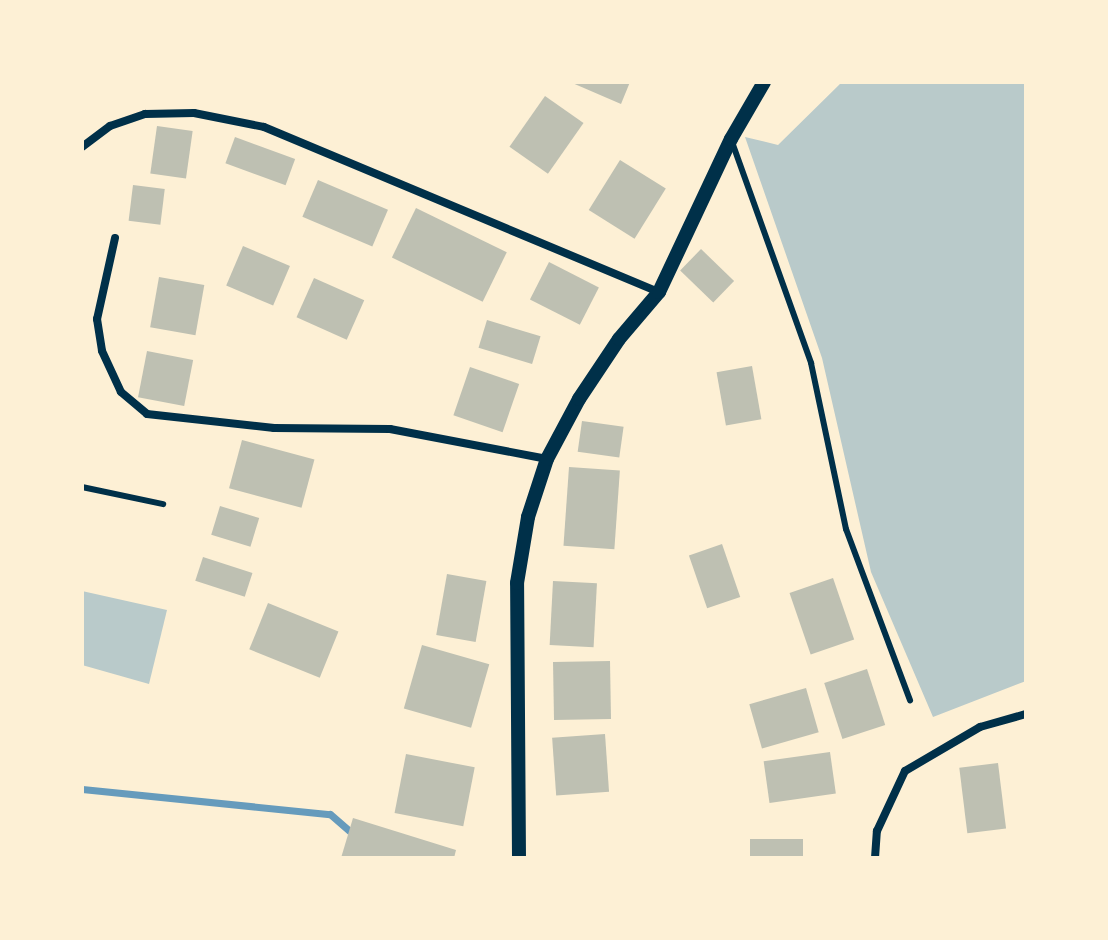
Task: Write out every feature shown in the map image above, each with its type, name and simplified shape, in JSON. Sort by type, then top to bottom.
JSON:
[{"type":"street","points":[[519,858],[517,583],[528,517],[547,459],[579,399],[611,351],[659,292],[731,139],[764,82]]},
{"type":"street","points":[[82,147],[110,126],[145,114],[194,113],[264,127],[659,292]]},
{"type":"street","points":[[115,238],[97,319],[102,351],[121,392],[147,414],[274,428],[390,429],[547,459]]},
{"type":"street","points":[[875,858],[877,831],[905,771],[980,727],[1026,714]]},
{"type":"lane","points":[[731,139],[811,363],[846,529],[910,700]]},
{"type":"lane","points":[[82,487],[163,504]]},
{"type":"shaded area","points":[[842,82],[1026,82],[1026,681],[933,717],[871,572],[822,358],[745,137],[778,145]]},
{"type":"shaded area","points":[[82,591],[167,610],[149,684],[82,665]]},
{"type":"building","points":[[570,82],[630,82],[621,104]]},
{"type":"building","points":[[545,96],[584,123],[548,174],[509,147]]},
{"type":"building","points":[[157,126],[193,131],[186,179],[150,174]]},
{"type":"building","points":[[235,137],[295,159],[286,185],[225,163]]},
{"type":"building","points":[[620,160],[666,189],[635,239],[589,210]]},
{"type":"building","points":[[318,180],[388,210],[372,247],[302,217]]},
{"type":"building","points":[[133,185],[165,189],[160,225],[129,221]]},
{"type":"building","points":[[416,208],[507,252],[483,302],[392,257]]},
{"type":"building","points":[[243,246],[290,266],[273,306],[226,286]]},
{"type":"building","points":[[701,249],[734,281],[713,303],[680,271]]},
{"type":"building","points":[[549,262],[599,287],[580,325],[530,299]]},
{"type":"building","points":[[159,277],[204,285],[195,335],[150,327]]},
{"type":"building","points":[[314,278],[364,300],[347,340],[297,317]]},
{"type":"building","points":[[487,320],[541,336],[532,364],[479,348]]},
{"type":"building","points":[[147,351],[193,360],[184,406],[138,397]]},
{"type":"building","points":[[752,366],[761,419],[726,425],[717,372]]},
{"type":"building","points":[[470,367],[519,384],[503,432],[453,415]]},
{"type":"building","points":[[582,421],[624,427],[619,458],[578,452]]},
{"type":"building","points":[[242,440],[314,459],[302,508],[229,488]]},
{"type":"building","points":[[569,467],[620,471],[614,549],[563,546]]},
{"type":"building","points":[[220,506],[259,518],[250,547],[211,535]]},
{"type":"building","points":[[722,544],[740,597],[707,608],[689,555]]},
{"type":"building","points":[[203,557],[252,573],[245,597],[195,581]]},
{"type":"building","points":[[447,574],[486,581],[476,642],[436,635]]},
{"type":"building","points":[[833,578],[854,639],[811,654],[790,593]]},
{"type":"building","points":[[553,581],[597,583],[594,647],[550,645]]},
{"type":"building","points":[[268,603],[338,631],[320,678],[249,649]]},
{"type":"building","points":[[422,645],[489,664],[471,728],[404,708]]},
{"type":"building","points":[[610,661],[611,719],[554,720],[553,662]]},
{"type":"building","points":[[867,669],[885,725],[842,739],[824,683]]},
{"type":"building","points":[[806,688],[819,732],[762,748],[749,704]]},
{"type":"building","points":[[605,734],[609,792],[556,796],[552,738]]},
{"type":"building","points":[[830,752],[836,794],[769,803],[764,761]]},
{"type":"building","points":[[406,754],[475,767],[463,826],[395,813]]},
{"type":"building","points":[[998,763],[1006,829],[967,833],[959,768]]},
{"type":"building","points":[[353,818],[456,850],[454,858],[341,858]]},
{"type":"building","points":[[750,839],[803,839],[803,858],[750,858]]},
{"type":"waterway","points":[[82,789],[330,814],[354,835]]}]
